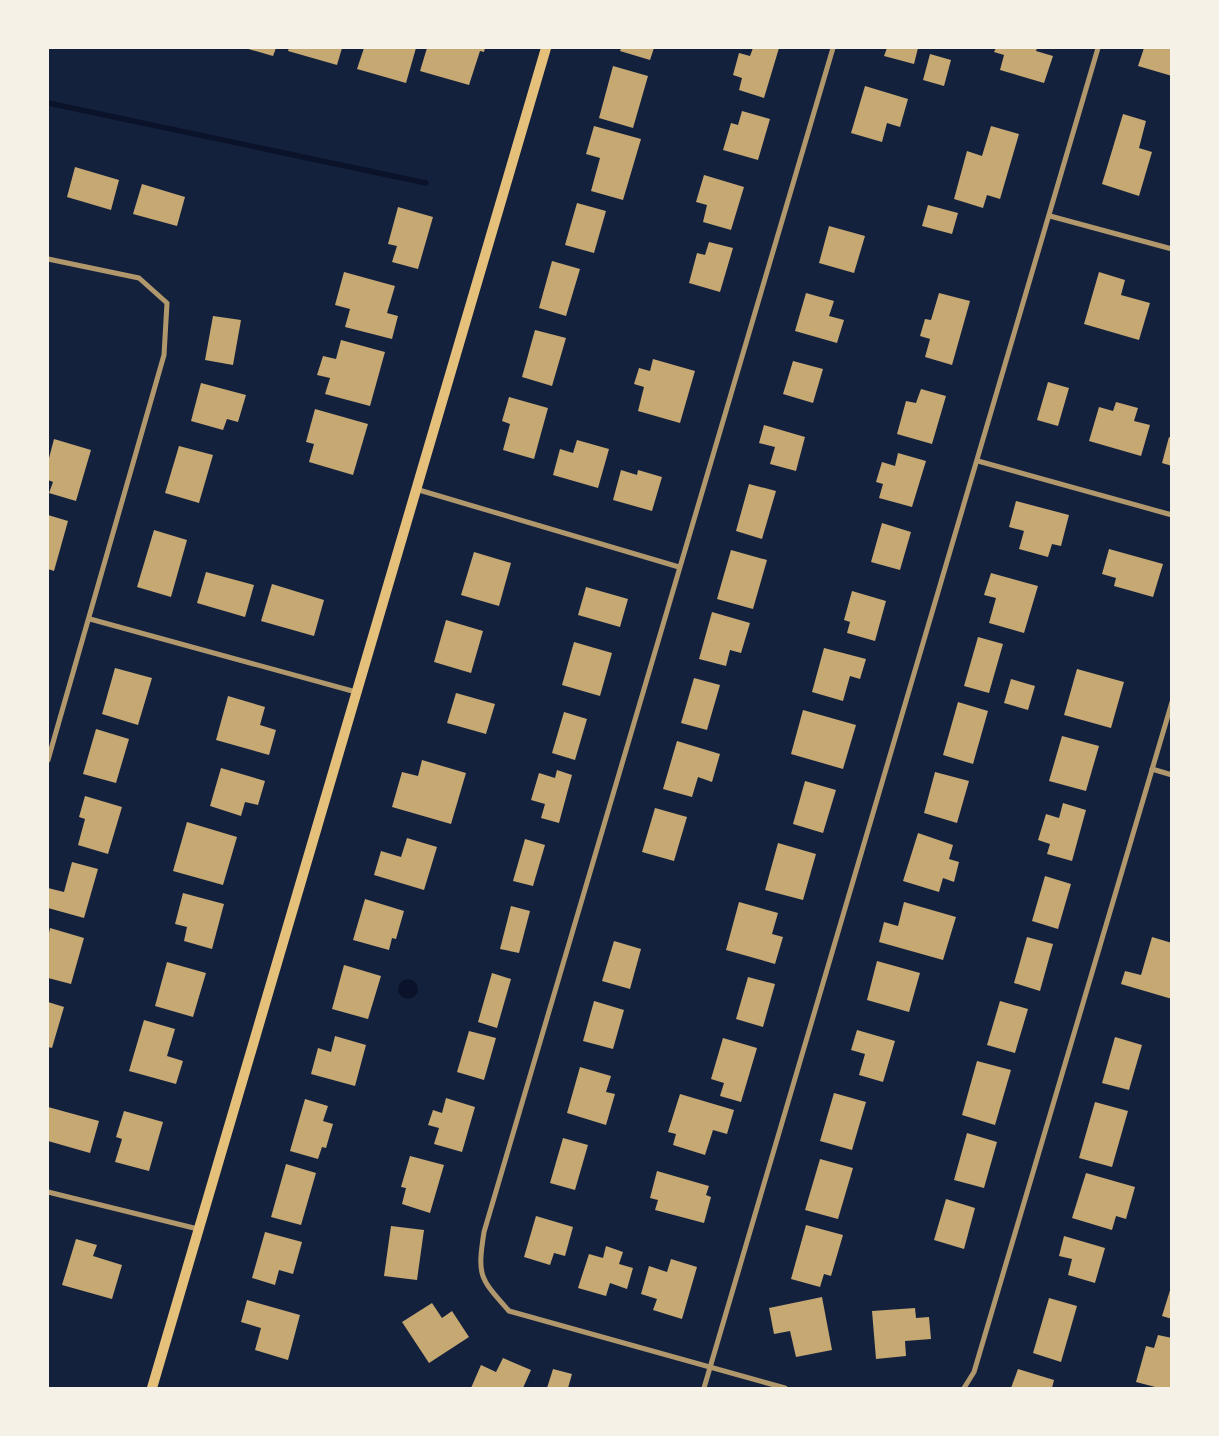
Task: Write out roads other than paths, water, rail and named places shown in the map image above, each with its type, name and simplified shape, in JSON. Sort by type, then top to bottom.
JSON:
[{"type":"main road","points":[[152,1388],[356,692],[418,490],[546,48]]},
{"type":"street","points":[[785,1388],[509,1311],[485,1284],[479,1262],[484,1232],[833,48]]},
{"type":"street","points":[[704,1388],[1098,48]]},
{"type":"street","points":[[1050,216],[1172,250]]},
{"type":"street","points":[[48,259],[138,278],[167,303],[164,355],[90,619],[48,760]]},
{"type":"street","points":[[978,461],[1172,515]]},
{"type":"street","points":[[418,490],[679,566]]},
{"type":"street","points":[[90,619],[356,692]]},
{"type":"street","points":[[964,1388],[974,1372],[1172,702]]},
{"type":"street","points":[[1152,769],[1172,775]]},
{"type":"street","points":[[48,1192],[198,1229]]},
{"type":"water","points":[[408,979],[415,982],[418,989],[415,996],[408,999],[401,996],[398,989],[401,982]]},
{"type":"waterway","points":[[48,103],[426,183]]}]
